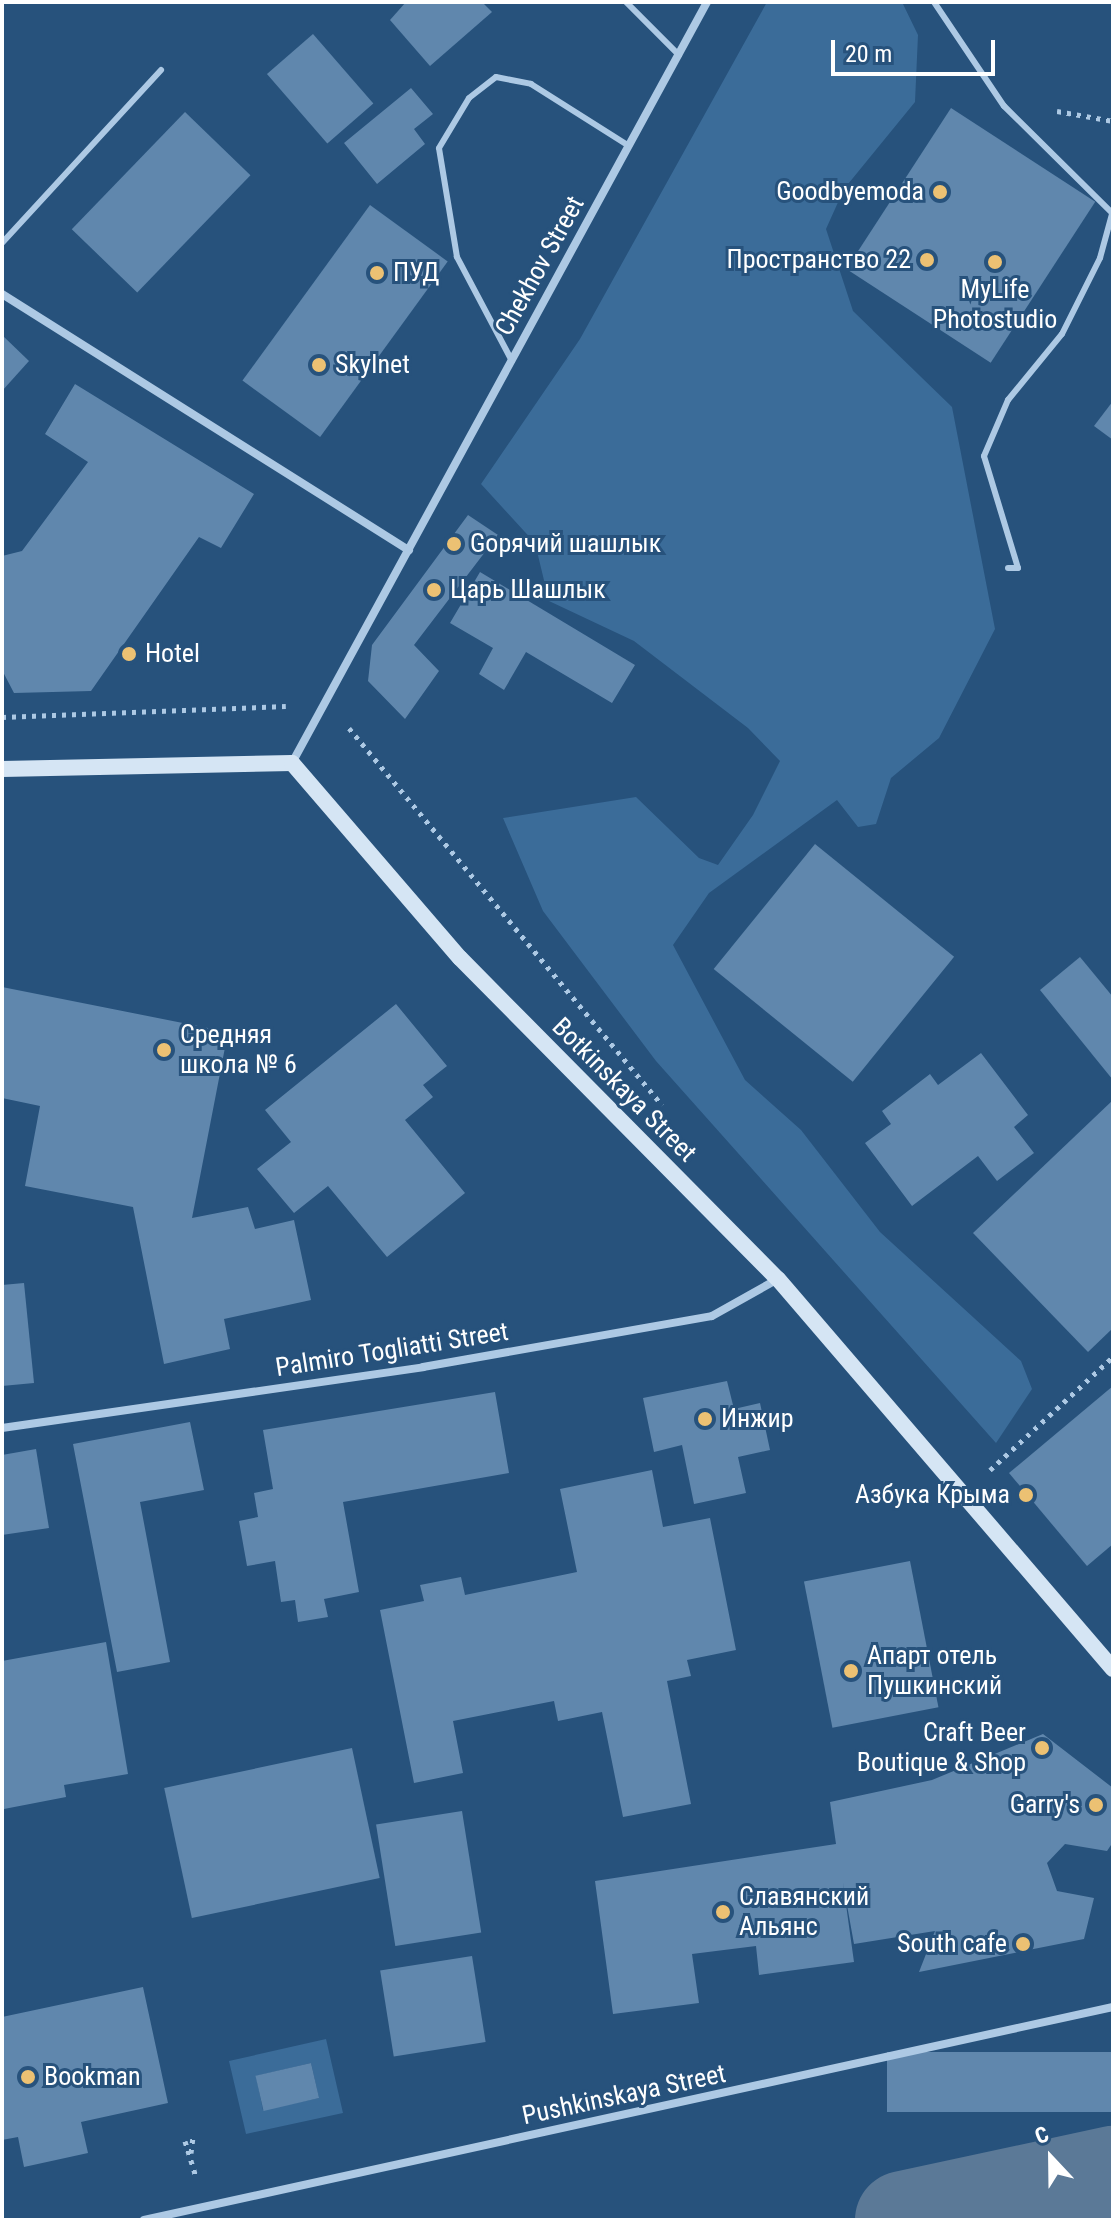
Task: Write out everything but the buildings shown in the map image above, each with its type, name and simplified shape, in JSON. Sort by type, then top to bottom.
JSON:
[{"type":"main road","points":[[2,769],[292,763]]},
{"type":"main road","name":"Botkinskaya Street","points":[[292,763],[460,958],[778,1279],[1113,1669]]},
{"type":"street","name":"Chekhov Street","points":[[292,763],[707,2]]},
{"type":"street","points":[[2,294],[409,550]]},
{"type":"street","name":"Palmiro Togliatti Street","points":[[2,1428],[423,1367],[712,1316],[778,1279]]},
{"type":"street","name":"Pushkinskaya Street","points":[[144,2220],[1113,2007]]},
{"type":"lane","points":[[626,2],[679,55]]},
{"type":"lane","points":[[934,2],[1004,106],[1112,214],[1100,258],[1062,334],[1008,400],[984,456],[1018,568],[1008,568]]},
{"type":"lane","points":[[2,243],[161,70]]},
{"type":"lane","points":[[512,361],[457,257],[439,148],[469,98],[496,77],[531,84],[629,146]]},
{"type":"path","points":[[983,1476],[1113,1357]]},
{"type":"path","points":[[185,2141],[189,2151],[193,2136]]},
{"type":"shaded area","points":[[767,2],[902,2],[918,35],[915,102],[844,189],[826,229],[853,311],[952,407],[995,629],[939,738],[891,778],[876,824],[858,827],[837,800],[709,893],[673,945],[745,1080],[801,1130],[880,1232],[1021,1361],[1032,1389],[996,1443],[656,1061],[543,911],[503,818],[636,797],[699,858],[718,865],[753,815],[780,761],[748,728],[634,641],[549,601],[535,543],[481,484],[580,339]]},
{"type":"shaded area","points":[[326,2039],[343,2113],[246,2134],[229,2061]],"holes":[[[311,2063],[319,2098],[263,2110],[256,2076]]]},
{"type":"waterway","points":[[904,2220],[1113,2175]]},
{"type":"place","name":"Goodbyemoda","points":[[940,192]]},
{"type":"place","name":"Пространство 22","points":[[927,260]]},
{"type":"place","name":"MyLife Photostudio","points":[[995,262]]},
{"type":"place","name":"ПУД","points":[[377,273]]},
{"type":"place","name":"SkyInet","points":[[319,365]]},
{"type":"place","name":"Goрячий шашлык","points":[[454,544]]},
{"type":"place","name":"Царь Шашлык","points":[[434,590]]},
{"type":"place","name":"Hotel","points":[[129,654]]},
{"type":"place","name":"Средняя школа № 6","points":[[164,1050]]},
{"type":"place","name":"Инжир","points":[[705,1419]]},
{"type":"place","name":"Азбука Крыма","points":[[1026,1495]]},
{"type":"place","name":"Апарт отель Пушкинский","points":[[851,1671]]},
{"type":"place","name":"Craft Beer Boutique & Shop","points":[[1042,1748]]},
{"type":"place","name":"Garry's","points":[[1096,1805]]},
{"type":"place","name":"Славянский Альянс","points":[[723,1912]]},
{"type":"place","name":"South cafe","points":[[1023,1944]]},
{"type":"place","name":"Bookman","points":[[28,2077]]}]
